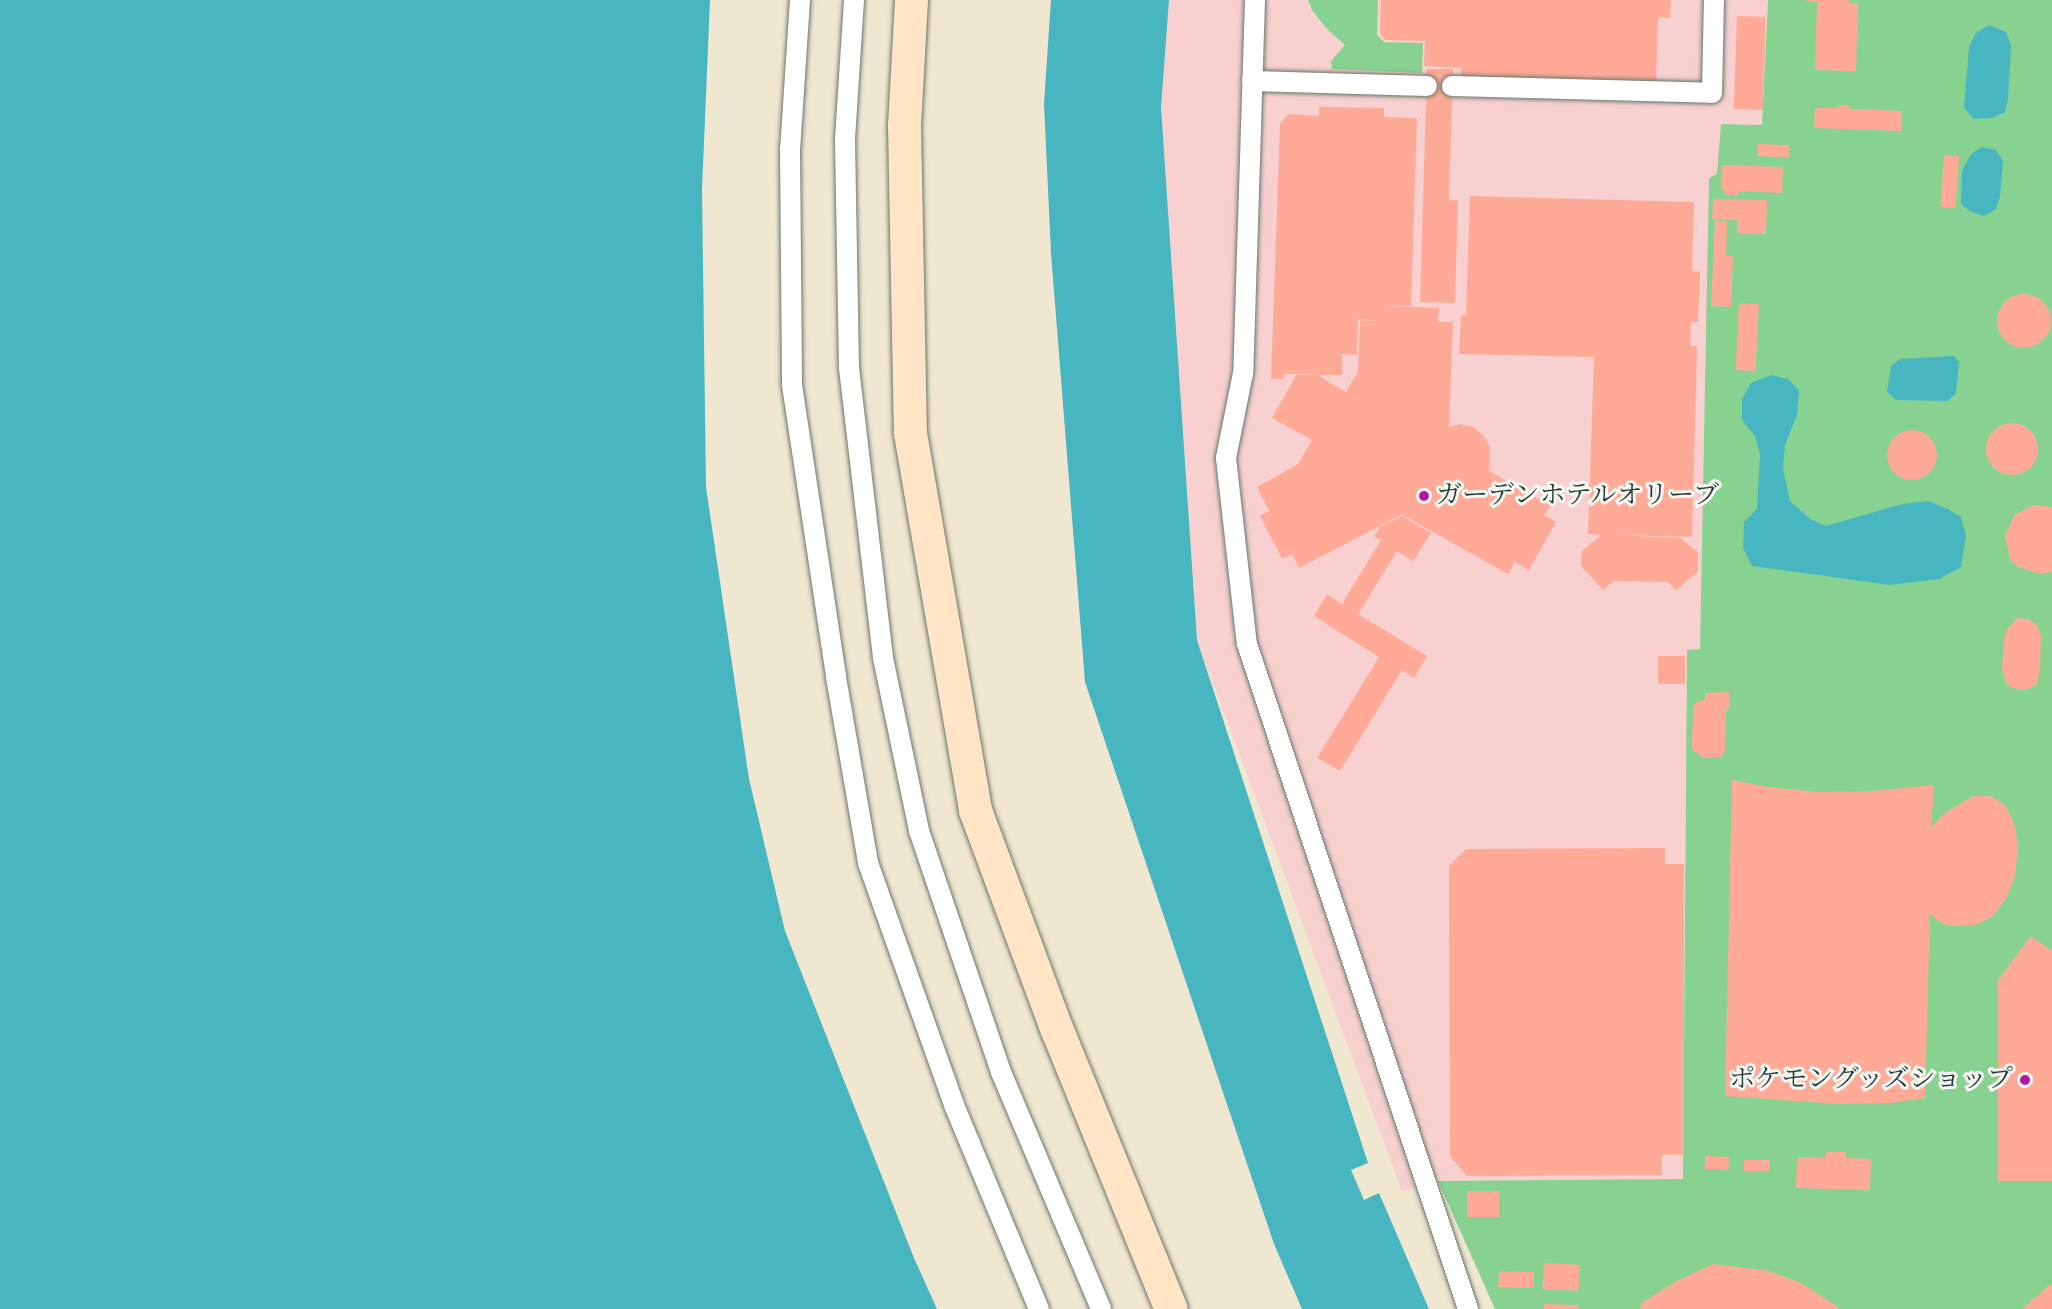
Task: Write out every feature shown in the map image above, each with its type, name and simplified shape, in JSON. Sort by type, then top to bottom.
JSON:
[{"type":"street","points":[[911,0],[904,125],[910,433],[975,810],[1057,1030],[1171,1309]]},
{"type":"lane","points":[[800,0],[790,149],[792,385],[836,677],[868,863],[954,1105],[1040,1309]]},
{"type":"lane","points":[[854,0],[845,140],[849,368],[883,658],[919,831],[1000,1072],[1101,1309]]},
{"type":"lane","points":[[1255,0],[1243,373],[1226,458],[1247,644],[1468,1309]]},
{"type":"lane","points":[[1452,86],[1712,93],[1714,0]]},
{"type":"lane","points":[[1252,81],[1427,86]]},
{"type":"shaded area","points":[[1169,0],[1768,0],[1762,125],[1700,650],[1687,651],[1683,1179],[1438,1181],[1402,1191],[1197,640],[1161,107]]},
{"type":"green space","points":[[1308,0],[1378,0],[1377,35],[1384,42],[1423,43],[1422,73],[1332,69],[1331,61],[1345,45],[1327,29],[1312,10]]},
{"type":"green space","points":[[1768,0],[2052,0],[2052,1309],[1495,1309],[1438,1181],[1683,1179],[1687,650],[1700,649],[1709,178],[1717,174],[1721,124],[1762,125]]},
{"type":"water","points":[[0,0],[710,0],[702,189],[706,487],[749,779],[785,931],[914,1258],[937,1309],[0,1309]]},
{"type":"water","points":[[1051,0],[1169,0],[1161,107],[1197,640],[1368,1163],[1351,1170],[1364,1200],[1379,1193],[1429,1309],[1302,1309],[1274,1244],[1085,682],[1051,253],[1044,104]]},
{"type":"water","points":[[1989,25],[2006,32],[2011,46],[2008,99],[2005,112],[1992,118],[1974,119],[1964,108],[1969,47],[1976,33]]},
{"type":"water","points":[[1982,147],[1996,150],[2003,161],[2000,197],[1996,209],[1984,216],[1970,211],[1961,204],[1962,171],[1971,154]]},
{"type":"water","points":[[1954,356],[1959,362],[1956,393],[1948,401],[1896,400],[1887,392],[1891,366],[1900,359]]},
{"type":"water","points":[[1771,375],[1788,379],[1799,390],[1797,415],[1785,445],[1783,469],[1790,501],[1810,519],[1826,526],[1902,504],[1928,501],[1961,517],[1966,536],[1961,567],[1939,579],[1890,585],[1752,566],[1743,548],[1744,522],[1757,509],[1760,454],[1755,436],[1742,420],[1742,399],[1751,383]]},
{"type":"building","points":[[1381,0],[1671,0],[1670,18],[1658,17],[1656,82],[1461,76],[1461,68],[1424,66],[1425,41],[1385,40],[1380,33]]},
{"type":"building","points":[[1803,0],[1850,0],[1849,3],[1858,3],[1856,71],[1815,70],[1817,2]]},
{"type":"building","points":[[1737,16],[1766,17],[1763,110],[1734,109]]},
{"type":"building","points":[[1427,69],[1453,69],[1449,200],[1458,200],[1455,303],[1420,302]]},
{"type":"building","points":[[1839,105],[1850,106],[1850,109],[1902,111],[1901,131],[1814,128],[1815,108],[1839,108]]},
{"type":"building","points":[[1319,107],[1384,108],[1384,117],[1417,118],[1411,306],[1381,306],[1439,308],[1438,322],[1453,322],[1449,427],[1461,424],[1473,427],[1483,435],[1490,447],[1489,471],[1551,506],[1544,515],[1556,522],[1529,570],[1515,562],[1508,574],[1399,513],[1401,515],[1299,568],[1292,554],[1282,559],[1260,516],[1269,511],[1257,487],[1298,464],[1312,440],[1272,418],[1296,375],[1315,374],[1283,374],[1284,379],[1271,379],[1280,124],[1288,114],[1319,116]],"holes":[[[1358,319],[1381,321],[1360,320],[1358,372],[1346,392],[1317,375],[1342,375],[1342,354],[1357,355]]]},
{"type":"building","points":[[1758,144],[1789,145],[1789,157],[1758,156]]},
{"type":"building","points":[[1944,155],[1959,156],[1955,208],[1940,207]]},
{"type":"building","points":[[1722,165],[1783,167],[1782,193],[1739,191],[1738,195],[1726,195],[1726,191],[1721,190]]},
{"type":"building","points":[[1470,196],[1694,202],[1692,271],[1700,272],[1698,322],[1691,322],[1690,346],[1697,346],[1692,537],[1611,535],[1680,538],[1698,552],[1698,571],[1676,590],[1668,582],[1614,581],[1603,590],[1581,566],[1582,551],[1601,535],[1588,534],[1594,357],[1459,354],[1461,315],[1466,315]]},
{"type":"building","points":[[1713,199],[1767,200],[1766,234],[1737,233],[1737,220],[1712,220]]},
{"type":"building","points":[[1715,221],[1727,221],[1726,256],[1733,256],[1731,307],[1711,306]]},
{"type":"building","points":[[2024,294],[2034,296],[2043,302],[2049,311],[2051,321],[2049,331],[2043,340],[2034,346],[2024,348],[2014,346],[2005,340],[1999,331],[1997,321],[1999,311],[2005,302],[2014,296]]},
{"type":"building","points":[[1739,303],[1759,304],[1755,371],[1735,370]]},
{"type":"building","points":[[2012,423],[2022,425],[2030,431],[2036,439],[2038,449],[2036,459],[2030,467],[2022,473],[2012,475],[2002,473],[1994,467],[1988,459],[1986,449],[1988,439],[1994,431],[2002,425]]},
{"type":"building","points":[[1917,430],[1930,437],[1936,445],[1936,465],[1930,473],[1922,479],[1907,480],[1894,473],[1888,465],[1887,450],[1894,437],[1902,431]]},
{"type":"building","points":[[2034,505],[2052,507],[2052,572],[2040,574],[2018,567],[2010,559],[2005,536],[2014,515]]},
{"type":"building","points":[[1402,516],[1431,533],[1413,561],[1397,551],[1358,614],[1427,656],[1414,678],[1402,670],[1340,771],[1317,758],[1379,657],[1314,616],[1327,594],[1342,604],[1381,540],[1374,537],[1380,527]]},
{"type":"building","points":[[2017,618],[2028,619],[2037,625],[2041,635],[2040,670],[2037,684],[2026,690],[2018,690],[2007,685],[2002,669],[2004,639],[2007,629]]},
{"type":"building","points":[[1658,656],[1685,656],[1685,684],[1658,684]]},
{"type":"building","points":[[1729,692],[1725,750],[1721,757],[1703,758],[1692,749],[1693,706],[1698,701],[1705,700],[1705,693]]},
{"type":"building","points":[[1732,780],[1768,787],[1819,792],[1873,791],[1934,785],[1931,828],[1942,815],[1973,796],[1990,796],[2006,806],[2015,826],[2018,850],[2015,876],[2007,897],[1993,916],[1976,925],[1950,926],[1930,914],[1925,1098],[1890,1103],[1839,1104],[1725,1096]]},
{"type":"building","points":[[1665,848],[1665,864],[1684,864],[1684,1154],[1662,1155],[1662,1175],[1467,1176],[1450,1156],[1449,866],[1466,849]]},
{"type":"building","name":"ポケモングッズショップ","points":[[2031,936],[2052,951],[2052,1181],[1998,1181],[1998,980]]},
{"type":"building","points":[[1826,1152],[1846,1152],[1846,1158],[1871,1159],[1870,1190],[1796,1188],[1797,1157],[1826,1158]]},
{"type":"building","points":[[1705,1156],[1729,1157],[1729,1170],[1705,1169]]},
{"type":"building","points":[[1744,1160],[1769,1160],[1769,1171],[1744,1171]]},
{"type":"building","points":[[1467,1191],[1499,1191],[1499,1217],[1467,1217]]},
{"type":"building","points":[[1544,1263],[1580,1265],[1579,1291],[1543,1289]]},
{"type":"building","points":[[1713,1264],[1769,1271],[1801,1283],[1841,1309],[1639,1309],[1643,1302],[1677,1281]]},
{"type":"building","points":[[1499,1271],[1534,1272],[1533,1288],[1498,1287]]},
{"type":"building","points":[[2052,1284],[2052,1309],[2022,1309],[2048,1286]]},
{"type":"building","points":[[1544,1304],[1579,1305],[1578,1309],[1544,1309]]},
{"type":"place","name":"ガーデンホテルオリーブ","points":[[1424,496]]},
{"type":"place","name":"ポケモングッズショップ","points":[[2025,1080]]}]
